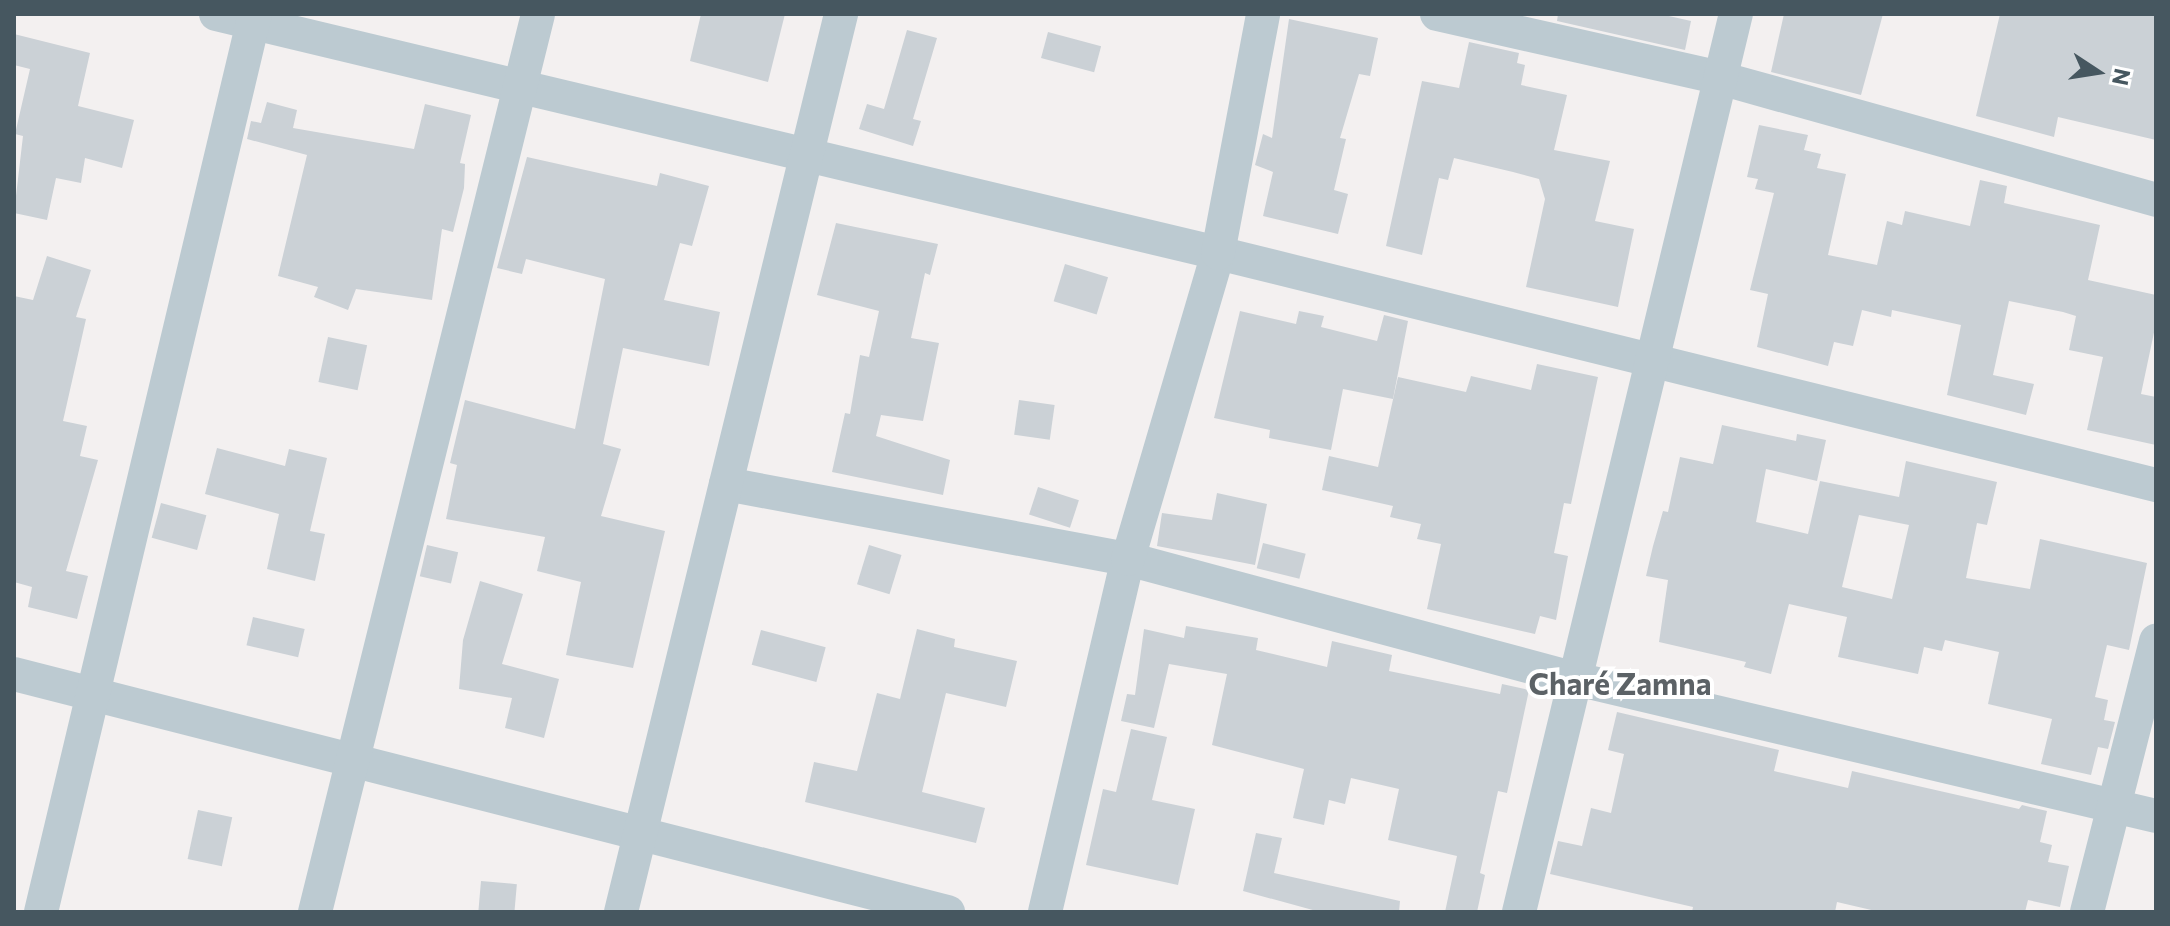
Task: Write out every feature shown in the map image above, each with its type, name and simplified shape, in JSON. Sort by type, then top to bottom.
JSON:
[{"type":"street","points":[[216,14],[254,18],[519,89],[1218,253],[2156,485]]},
{"type":"street","points":[[315,912],[350,759],[538,14]]},
{"type":"street","points":[[621,912],[841,14]]},
{"type":"street","points":[[1045,912],[1128,559],[1218,253],[1263,14]]},
{"type":"street","points":[[1437,14],[1720,78],[2156,200]]},
{"type":"street","points":[[1519,912],[1736,14]]},
{"type":"street","points":[[41,912],[254,18]]},
{"type":"street","points":[[726,484],[1128,559],[1576,679],[2156,816]]},
{"type":"street","points":[[2087,912],[2156,641]]},
{"type":"street","points":[[14,674],[948,912]]},
{"type":"building","points":[[701,14],[785,14],[768,82],[690,61]]},
{"type":"building","points":[[1558,14],[1660,14],[1691,21],[1685,50],[1557,21]]},
{"type":"building","points":[[1784,14],[1883,14],[1861,95],[1771,72]]},
{"type":"building","points":[[2000,14],[2156,14],[2156,140],[2058,117],[2054,137],[1976,116]]},
{"type":"building","points":[[1289,19],[1378,38],[1370,76],[1359,74],[1340,138],[1346,139],[1334,190],[1348,194],[1338,234],[1263,216],[1273,172],[1255,165],[1263,134],[1272,138]]},
{"type":"building","points":[[907,30],[937,38],[913,119],[921,121],[913,146],[859,129],[867,104],[884,109]]},
{"type":"building","points":[[1048,32],[1101,46],[1094,72],[1041,58]]},
{"type":"building","points":[[14,34],[90,53],[78,106],[134,120],[122,168],[85,158],[81,183],[56,178],[47,220],[14,213],[23,136],[15,134],[30,69],[14,65]]},
{"type":"building","points":[[1469,42],[1519,53],[1517,63],[1525,65],[1521,85],[1567,95],[1554,150],[1610,161],[1595,221],[1634,229],[1618,307],[1526,287],[1545,199],[1539,179],[1513,172],[1454,158],[1448,180],[1439,178],[1422,255],[1386,246],[1422,81],[1459,88]]},
{"type":"building","points":[[267,102],[297,110],[293,128],[414,149],[425,104],[471,115],[460,163],[465,164],[464,188],[453,232],[442,229],[432,300],[356,289],[348,310],[314,297],[318,287],[278,276],[307,155],[247,139],[251,121],[261,123]]},
{"type":"building","points":[[1759,125],[1808,135],[1804,150],[1821,154],[1817,168],[1846,174],[1828,255],[1877,265],[1887,221],[1902,225],[1905,211],[1970,226],[1980,180],[2007,186],[2004,203],[2100,225],[2088,280],[2156,295],[2156,323],[2141,394],[2156,397],[2156,445],[2087,430],[2103,357],[2069,350],[2076,316],[2063,312],[2009,301],[1993,375],[2034,384],[2026,415],[1947,395],[1961,325],[1892,310],[1891,317],[1862,310],[1853,346],[1834,342],[1828,366],[1757,347],[1768,294],[1750,290],[1774,193],[1755,189],[1758,179],[1747,177]]},
{"type":"building","points":[[527,157],[657,186],[660,173],[709,186],[692,246],[680,243],[664,300],[720,312],[709,366],[623,348],[603,444],[621,449],[601,516],[665,531],[633,668],[566,655],[581,582],[537,571],[545,537],[446,519],[457,465],[450,463],[465,400],[575,429],[605,279],[526,259],[522,274],[497,268]]},
{"type":"building","points":[[836,223],[938,244],[930,275],[925,273],[911,338],[939,343],[923,421],[881,415],[876,436],[950,460],[943,495],[832,472],[845,413],[850,414],[860,355],[869,357],[879,311],[817,295]]},
{"type":"building","points":[[47,256],[91,270],[76,317],[86,319],[63,421],[87,426],[80,456],[98,460],[66,571],[88,576],[77,619],[28,607],[32,587],[14,582],[14,296],[33,300]]},
{"type":"building","points":[[1065,264],[1108,277],[1097,314],[1054,301]]},
{"type":"building","points":[[1240,311],[1296,324],[1299,311],[1324,316],[1321,327],[1377,341],[1384,315],[1408,321],[1393,399],[1343,389],[1331,450],[1269,438],[1270,430],[1214,418]]},
{"type":"building","points":[[328,337],[367,345],[358,390],[318,382]]},
{"type":"building","points":[[1537,364],[1598,377],[1571,504],[1564,503],[1554,553],[1568,556],[1556,620],[1540,616],[1535,634],[1427,609],[1441,544],[1417,539],[1421,524],[1390,517],[1393,506],[1322,490],[1329,456],[1378,467],[1398,377],[1466,392],[1471,376],[1531,390]]},
{"type":"building","points":[[1019,400],[1055,405],[1050,440],[1014,435]]},
{"type":"building","points":[[1722,425],[1796,441],[1797,434],[1826,440],[1817,481],[1766,469],[1756,522],[1808,534],[1820,481],[1899,497],[1906,461],[1997,482],[1987,525],[1977,523],[1966,578],[2030,589],[2040,539],[2147,563],[2129,650],[2107,645],[2095,697],[2108,700],[2104,720],[2115,722],[2108,749],[2098,747],[2091,775],[2041,764],[2052,719],[1988,704],[1999,652],[1945,640],[1942,651],[1924,647],[1918,674],[1838,657],[1847,617],[1789,604],[1771,674],[1744,667],[1746,662],[1659,642],[1668,580],[1646,576],[1663,511],[1668,512],[1680,457],[1713,464]],"holes":[[[1859,515],[1909,525],[1892,599],[1842,587]]]},
{"type":"building","points":[[217,448],[285,466],[289,449],[327,458],[310,531],[325,534],[315,581],[267,569],[279,514],[205,494]]},
{"type":"building","points":[[1038,487],[1079,500],[1070,528],[1029,515]]},
{"type":"building","points":[[1217,493],[1267,504],[1255,565],[1157,546],[1162,513],[1212,520]]},
{"type":"building","points":[[161,503],[206,515],[197,550],[152,538]]},
{"type":"building","points":[[1263,543],[1306,554],[1299,579],[1257,568]]},
{"type":"building","points":[[427,545],[458,552],[451,583],[420,576]]},
{"type":"building","points":[[869,545],[902,555],[890,594],[857,584]]},
{"type":"building","points":[[480,581],[523,594],[502,664],[559,679],[544,738],[505,728],[512,698],[459,689],[463,640]]},
{"type":"building","points":[[253,617],[305,629],[298,657],[246,645]]},
{"type":"building","points":[[1186,626],[1258,638],[1256,650],[1327,667],[1332,641],[1392,655],[1389,671],[1500,694],[1502,684],[1529,690],[1507,793],[1498,791],[1480,873],[1485,875],[1477,912],[1445,912],[1457,856],[1388,840],[1399,789],[1351,778],[1345,804],[1329,800],[1324,825],[1293,818],[1304,769],[1212,745],[1227,674],[1169,664],[1154,728],[1121,721],[1127,694],[1135,695],[1144,629],[1184,638]]},
{"type":"building","points":[[917,629],[955,639],[954,647],[1017,661],[1006,707],[946,693],[922,792],[985,808],[976,843],[805,802],[814,762],[857,771],[877,693],[900,699]]},
{"type":"building","points":[[761,630],[826,647],[816,682],[752,665]]},
{"type":"building","points":[[1617,712],[1779,750],[1774,771],[1848,788],[1852,771],[2019,809],[2022,805],[2047,811],[2040,842],[2052,845],[2048,862],[2069,866],[2060,907],[2028,900],[2025,912],[1880,912],[1837,902],[1835,912],[1692,912],[1693,907],[1550,874],[1558,841],[1582,846],[1591,808],[1611,813],[1624,754],[1608,750]]},
{"type":"building","points":[[1131,729],[1167,737],[1152,800],[1195,809],[1178,885],[1086,865],[1103,789],[1116,792]]},
{"type":"building","points":[[198,810],[232,817],[222,866],[188,859]]},
{"type":"building","points":[[1256,833],[1282,838],[1274,873],[1400,901],[1399,912],[1320,912],[1243,891]]},
{"type":"building","points":[[481,881],[517,884],[514,912],[478,912]]},
{"type":"district","name":"Charé Zamna","points":[[1620,683]]}]
